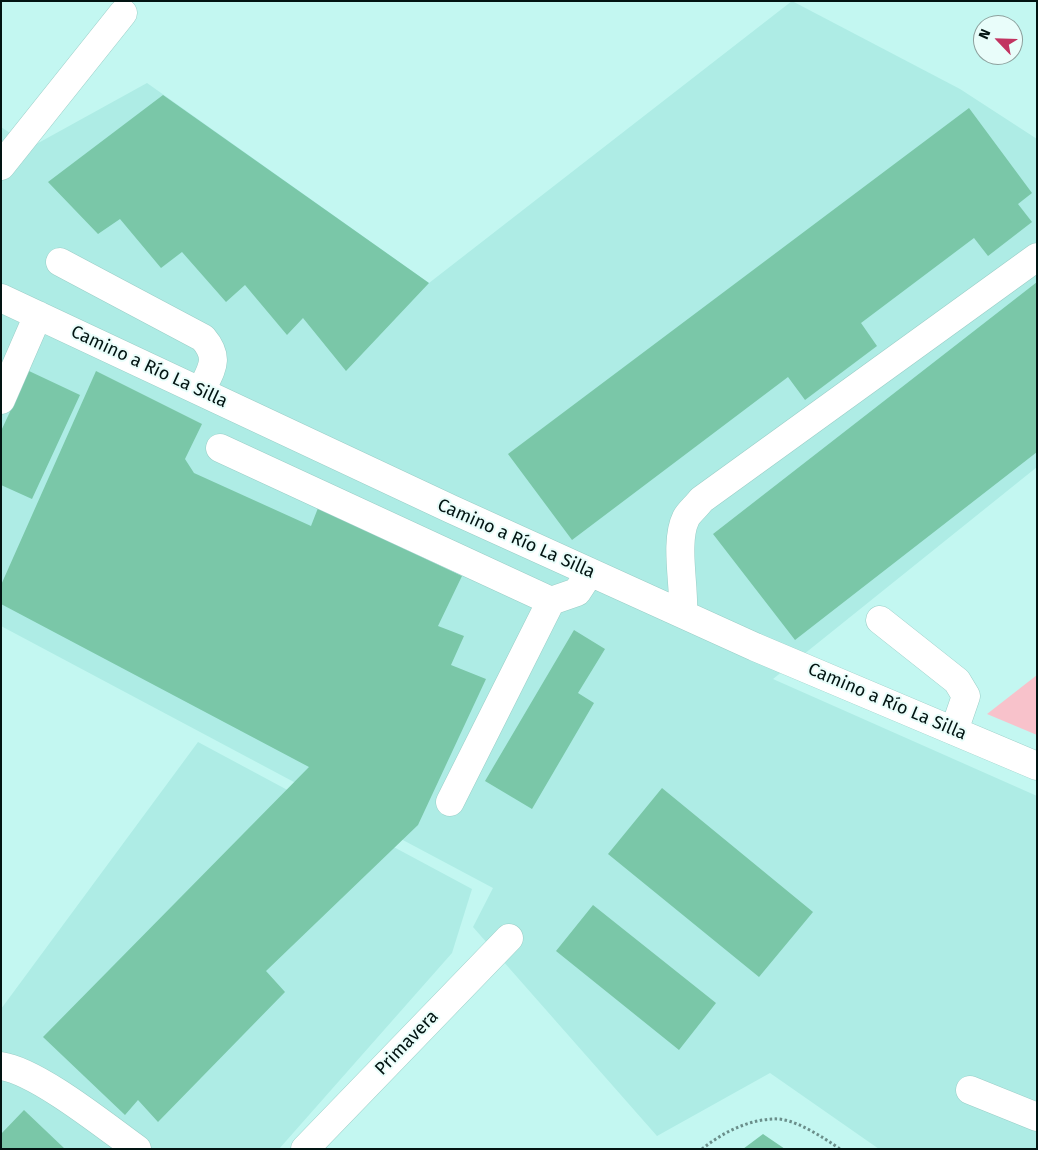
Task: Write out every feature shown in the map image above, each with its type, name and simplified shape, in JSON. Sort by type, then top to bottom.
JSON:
[{"type":"lane","points":[[1,166],[123,12]]},
{"type":"lane","points":[[683,614],[684,593],[681,541],[686,518],[701,500],[1037,257]]},
{"type":"lane","points":[[60,262],[203,338],[211,347],[214,360],[200,391]]},
{"type":"lane","name":"Camino a Río La Silla","points":[[1,298],[451,509],[590,572],[683,614],[1037,766]]},
{"type":"lane","points":[[1,400],[38,315]]},
{"type":"lane","points":[[220,448],[551,601],[577,592],[590,572]]},
{"type":"lane","points":[[450,802],[551,601]]},
{"type":"lane","points":[[880,620],[957,681],[966,696],[954,731]]},
{"type":"lane","name":"Primavera","points":[[305,1149],[509,938]]},
{"type":"lane","points":[[1,1066],[12,1068],[39,1081],[137,1149]]},
{"type":"lane","points":[[970,1090],[1037,1117]]},
{"type":"path","points":[[702,1149],[720,1135],[746,1125],[774,1118],[796,1124],[826,1139],[840,1149]]},
{"type":"shaded area","points":[[792,1],[960,89],[1037,139],[1037,467],[773,679],[1037,796],[1037,1149],[879,1149],[770,1073],[657,1136],[473,927],[493,888],[1,626],[1,127],[31,147],[147,83],[429,283]]},
{"type":"shaded area","points":[[1037,675],[1037,735],[987,714]]},
{"type":"shaded area","points":[[198,742],[472,889],[452,953],[279,1149],[1,1149],[1,1009]]},
{"type":"building","points":[[163,95],[429,283],[346,371],[303,318],[287,335],[245,285],[226,302],[182,252],[161,268],[120,219],[98,234],[48,182]]},
{"type":"building","points":[[969,108],[1032,193],[1018,204],[1032,222],[988,256],[974,238],[861,323],[877,346],[805,400],[788,377],[572,540],[508,454]]},
{"type":"building","points":[[1037,282],[1037,452],[795,640],[713,534]]},
{"type":"building","points":[[29,371],[80,395],[32,499],[1,485],[1,431]]},
{"type":"building","points":[[96,371],[202,424],[185,459],[194,473],[311,526],[318,508],[462,576],[438,626],[464,636],[451,665],[486,679],[418,825],[266,971],[285,992],[158,1122],[138,1100],[125,1115],[43,1037],[309,767],[1,604],[1,585]]},
{"type":"building","points":[[574,630],[605,649],[578,693],[594,703],[532,809],[485,781]]},
{"type":"building","points":[[662,788],[813,912],[759,977],[608,854]]},
{"type":"building","points":[[593,905],[716,1003],[679,1050],[556,951]]},
{"type":"building","points":[[24,1110],[65,1149],[1,1149],[1,1134]]},
{"type":"building","points":[[763,1134],[785,1149],[743,1149]]}]
